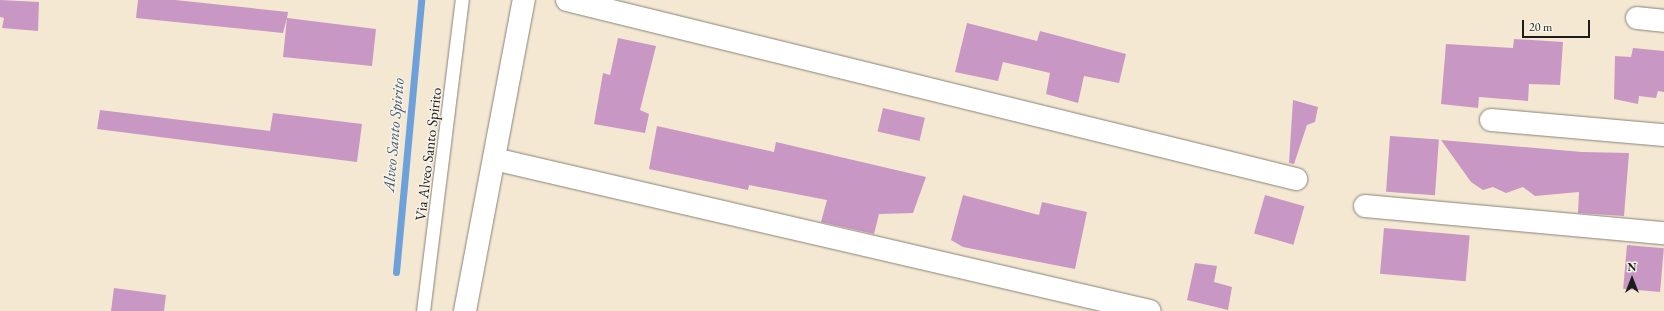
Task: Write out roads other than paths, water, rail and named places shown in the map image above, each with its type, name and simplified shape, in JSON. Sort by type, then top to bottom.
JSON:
[{"type":"street","points":[[465,311],[524,0]]},
{"type":"street","points":[[567,0],[1296,179]]},
{"type":"street","points":[[1637,18],[1664,21]]},
{"type":"street","points":[[1491,120],[1664,136]]},
{"type":"street","points":[[494,159],[1150,311]]},
{"type":"street","points":[[1365,206],[1664,233]]},
{"type":"lane","name":"Via Alveo Santo Spirito","points":[[423,311],[462,0]]},
{"type":"waterway","name":"Alveo Santo Spirito","points":[[396,272],[421,0]]}]
